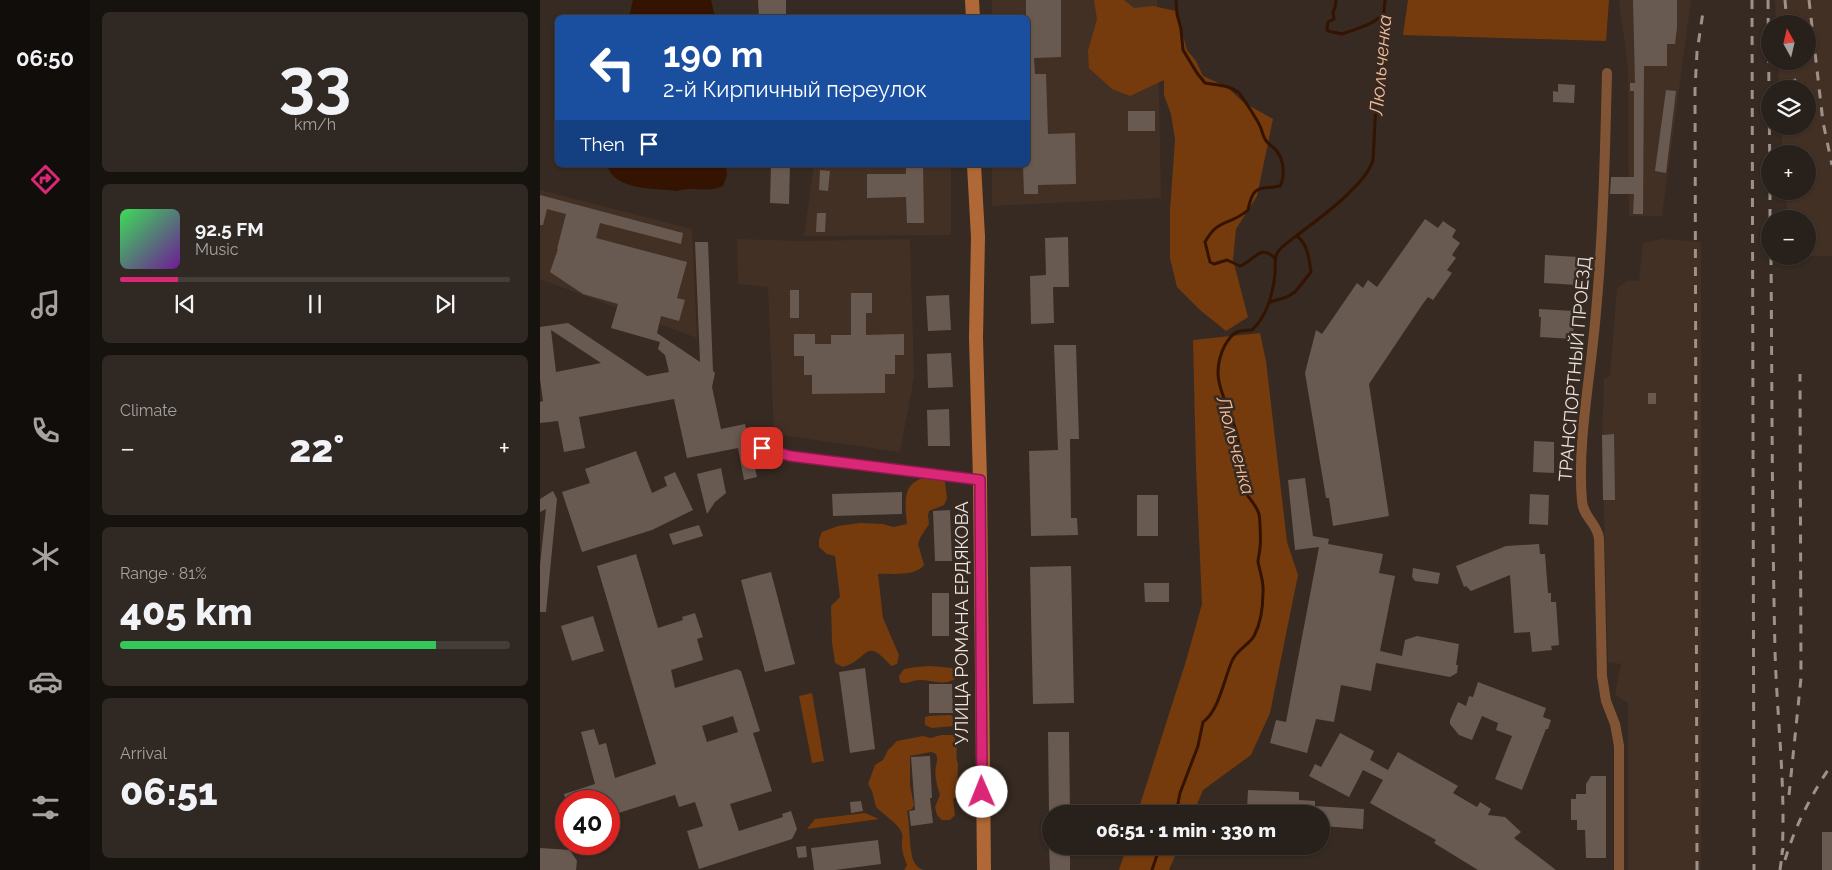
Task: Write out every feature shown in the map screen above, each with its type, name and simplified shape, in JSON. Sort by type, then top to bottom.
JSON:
[{"type":"street","points":[[972,0],[973,15]]},
{"type":"street","name":"ТРАНСПОРТНЫЙ ПРОЕЗД","points":[[1607,73],[1603,223],[1583,439],[1582,500],[1583,509],[1596,526],[1599,538],[1602,676],[1606,701],[1615,724],[1619,746],[1618,870]]},
{"type":"street","name":"УЛИЦА РОМАНА ЕРДЯКОВА","points":[[974,167],[978,237],[976,338],[980,480],[984,870]]},
{"type":"street","points":[[762,448],[790,456],[980,480]]},
{"type":"shaded area","points":[[633,0],[711,0],[715,15],[629,15]]},
{"type":"shaded area","points":[[992,0],[1157,0],[1161,198],[992,206],[992,167],[1030,167],[1030,15],[992,15]]},
{"type":"shaded area","points":[[1094,0],[1124,0],[1134,8],[1153,6],[1176,11],[1187,50],[1196,61],[1203,76],[1227,87],[1243,102],[1273,119],[1257,196],[1236,229],[1233,260],[1248,317],[1226,331],[1200,310],[1177,287],[1170,258],[1170,210],[1175,140],[1171,114],[1164,95],[1164,80],[1130,96],[1112,89],[1089,68],[1088,51],[1097,19]]},
{"type":"shaded area","points":[[1408,0],[1609,0],[1606,41],[1403,35]]},
{"type":"shaded area","points":[[1619,0],[1691,0],[1662,216],[1629,216],[1628,68]]},
{"type":"shaded area","points":[[1775,0],[1832,0],[1832,256],[1816,256],[1816,210],[1787,210],[1786,200],[1816,200],[1816,145],[1782,145],[1782,135],[1816,135],[1816,80],[1779,80],[1778,70],[1816,70],[1816,15],[1776,15]]},
{"type":"shaded area","points":[[608,167],[726,167],[727,175],[723,186],[717,188],[677,191],[636,187],[618,180]]},
{"type":"shaded area","points":[[814,167],[951,167],[951,235],[804,236]]},
{"type":"shaded area","points":[[540,190],[692,229],[697,338],[540,279]]},
{"type":"shaded area","points":[[737,239],[802,241],[910,239],[914,377],[900,452],[774,434],[768,287],[738,284]]},
{"type":"shaded area","points":[[1662,239],[1701,242],[1701,870],[1628,870],[1628,703],[1615,695],[1621,664],[1608,662],[1602,435],[1604,379],[1610,376],[1617,288],[1627,281],[1639,281],[1643,243]]},
{"type":"shaded area","points":[[1260,333],[1266,361],[1287,542],[1298,575],[1270,713],[1251,755],[1203,790],[1197,805],[1140,805],[1186,661],[1202,604],[1193,340]]},
{"type":"shaded area","points":[[919,479],[941,479],[945,482],[947,498],[944,505],[929,511],[929,524],[918,544],[924,565],[920,569],[909,573],[878,574],[883,618],[899,655],[897,664],[891,666],[876,652],[871,651],[843,667],[835,663],[832,642],[831,606],[840,597],[835,556],[827,554],[819,547],[819,539],[822,532],[838,526],[860,523],[883,524],[893,527],[907,524],[906,500],[909,488]]},
{"type":"shaded area","points":[[931,666],[952,668],[955,673],[955,679],[946,682],[919,680],[905,683],[900,682],[899,676],[904,669]]},
{"type":"shaded area","points":[[812,693],[824,761],[812,763],[799,696]]},
{"type":"shaded area","points":[[950,715],[955,717],[957,722],[954,726],[932,728],[925,725],[925,717]]},
{"type":"shaded area","points":[[941,735],[953,735],[956,744],[958,764],[957,796],[953,799],[955,815],[950,820],[942,820],[937,815],[935,807],[940,795],[935,769],[936,754],[931,752],[910,756],[910,785],[914,805],[912,809],[907,811],[910,845],[914,862],[923,870],[904,870],[907,865],[902,851],[901,831],[876,807],[868,784],[875,765],[883,760],[888,750],[897,741],[923,736],[931,738]]},
{"type":"shaded area","points":[[865,813],[879,819],[807,829],[815,819]]},
{"type":"shaded area","points":[[1124,855],[1175,855],[1169,870],[1119,870]]},
{"type":"building","points":[[758,0],[786,0],[786,15],[759,15]]},
{"type":"building","points":[[1026,0],[1061,0],[1061,57],[1034,58],[1035,74],[1046,74],[1048,134],[1075,133],[1076,184],[1038,185],[1038,194],[1024,194],[1023,167],[1030,167],[1030,15],[1026,15]]},
{"type":"building","points":[[1633,0],[1677,0],[1675,44],[1667,44],[1667,66],[1644,66],[1643,214],[1633,214],[1634,194],[1610,194],[1611,177],[1634,177],[1634,91],[1630,91],[1630,83],[1635,83]]},
{"type":"building","points":[[1558,84],[1575,85],[1574,103],[1553,102],[1553,91],[1558,92]]},
{"type":"building","points":[[1666,90],[1676,91],[1666,173],[1655,171]]},
{"type":"building","points":[[1128,111],[1155,111],[1155,131],[1128,131]]},
{"type":"building","points":[[771,167],[790,167],[789,204],[770,203]]},
{"type":"building","points":[[906,167],[923,167],[924,223],[907,223],[906,197],[867,198],[867,174],[906,174]]},
{"type":"building","points":[[820,170],[830,171],[828,191],[819,190]]},
{"type":"building","points":[[540,195],[683,233],[681,244],[600,223],[596,238],[687,262],[677,298],[685,300],[679,321],[661,316],[657,333],[700,362],[695,242],[708,242],[713,371],[715,373],[712,387],[721,429],[745,424],[757,477],[744,480],[738,448],[687,458],[674,399],[579,417],[585,448],[564,452],[558,421],[540,423],[540,402],[543,401],[540,379],[540,327],[568,323],[647,376],[669,372],[665,355],[658,349],[660,342],[611,328],[618,304],[583,294],[550,272],[558,249],[566,214],[547,209],[543,225],[540,225]],"holes":[[[551,330],[601,363],[556,372]]]},
{"type":"building","points":[[817,213],[826,213],[825,232],[816,232]]},
{"type":"building","points":[[1425,219],[1438,228],[1443,221],[1456,230],[1452,237],[1460,243],[1452,255],[1456,258],[1447,270],[1452,273],[1433,300],[1428,297],[1422,305],[1369,384],[1389,516],[1333,526],[1329,498],[1326,498],[1305,373],[1316,330],[1322,334],[1357,283],[1363,288],[1368,280],[1377,287]]},
{"type":"building","points":[[1068,237],[1069,287],[1053,287],[1054,323],[1031,324],[1030,276],[1046,275],[1045,238]]},
{"type":"building","points":[[1545,255],[1578,257],[1577,285],[1544,283]]},
{"type":"building","points":[[790,290],[799,290],[799,318],[790,318]]},
{"type":"building","points":[[851,293],[872,293],[872,313],[866,313],[866,335],[904,334],[904,355],[895,355],[895,374],[885,374],[885,393],[812,394],[812,375],[804,375],[804,356],[794,356],[794,334],[815,334],[815,344],[831,344],[831,335],[851,335]]},
{"type":"building","points":[[949,295],[951,330],[928,331],[926,296]]},
{"type":"building","points":[[1539,309],[1574,311],[1573,339],[1540,337],[1541,317],[1539,317]]},
{"type":"building","points":[[1054,345],[1076,345],[1079,439],[1070,439],[1071,518],[1077,518],[1078,535],[1031,536],[1029,451],[1058,450]]},
{"type":"building","points":[[951,353],[953,387],[928,388],[927,354]]},
{"type":"building","points":[[1648,393],[1656,393],[1656,404],[1648,404]]},
{"type":"building","points":[[949,409],[950,446],[928,446],[927,410]]},
{"type":"building","points":[[1614,434],[1615,500],[1603,500],[1602,435]]},
{"type":"building","points":[[1534,441],[1554,442],[1554,473],[1533,472]]},
{"type":"building","points":[[636,451],[652,493],[667,486],[664,477],[675,472],[693,510],[652,530],[582,552],[562,492],[590,483],[585,469]]},
{"type":"building","points":[[721,468],[726,493],[715,502],[707,514],[697,474]]},
{"type":"building","points":[[1305,478],[1313,536],[1329,539],[1328,544],[1383,554],[1379,573],[1395,576],[1380,651],[1402,656],[1405,640],[1417,636],[1459,644],[1456,665],[1458,665],[1457,673],[1450,677],[1376,663],[1371,691],[1341,685],[1334,722],[1316,719],[1307,753],[1270,743],[1276,720],[1286,722],[1319,547],[1295,550],[1288,480]]},
{"type":"building","points":[[553,491],[557,499],[546,612],[540,612],[540,565],[546,509],[540,512],[540,499]]},
{"type":"building","points":[[902,492],[902,514],[833,516],[832,494]]},
{"type":"building","points":[[1530,494],[1549,495],[1548,525],[1529,524]]},
{"type":"building","points":[[1137,495],[1158,495],[1158,536],[1137,536]]},
{"type":"building","points":[[950,510],[952,561],[935,561],[933,511]]},
{"type":"building","points":[[699,525],[703,536],[673,545],[669,534]]},
{"type":"building","points":[[1539,544],[1540,554],[1545,554],[1548,593],[1551,593],[1551,602],[1556,602],[1559,645],[1551,646],[1552,650],[1532,652],[1530,632],[1514,633],[1510,575],[1471,591],[1466,586],[1464,587],[1456,566],[1506,546]]},
{"type":"building","points":[[636,554],[658,628],[683,620],[682,617],[695,613],[703,637],[697,639],[703,660],[671,670],[675,688],[737,669],[741,671],[760,731],[753,733],[772,791],[730,804],[739,831],[783,817],[782,814],[791,811],[797,829],[792,839],[699,869],[687,831],[703,826],[695,802],[679,807],[675,795],[620,812],[620,790],[576,790],[595,784],[581,732],[594,729],[599,745],[606,743],[615,778],[656,764],[597,566]],"holes":[[[733,716],[738,732],[707,742],[702,726]]]},
{"type":"building","points":[[1071,566],[1074,703],[1033,704],[1030,567]]},
{"type":"building","points":[[1413,568],[1440,573],[1438,584],[1415,581],[1412,577]]},
{"type":"building","points":[[771,572],[795,664],[765,672],[741,580]]},
{"type":"building","points":[[1144,583],[1169,583],[1169,602],[1145,602]]},
{"type":"building","points":[[932,593],[949,593],[949,636],[932,636]]},
{"type":"building","points":[[593,616],[604,651],[572,661],[561,626]]},
{"type":"building","points":[[865,668],[875,749],[850,753],[839,672]]},
{"type":"building","points":[[1478,682],[1546,708],[1543,717],[1551,720],[1522,790],[1495,779],[1512,736],[1496,730],[1498,723],[1482,716],[1472,740],[1459,735],[1450,724],[1458,702],[1466,706],[1469,696],[1473,697]]},
{"type":"building","points":[[929,684],[952,684],[953,713],[929,713]]},
{"type":"building","points":[[1048,732],[1069,732],[1070,805],[1049,805]]},
{"type":"building","points":[[1340,733],[1374,751],[1370,760],[1388,770],[1398,752],[1458,786],[1453,793],[1477,807],[1480,802],[1491,809],[1488,815],[1505,817],[1521,832],[1514,838],[1556,870],[1478,870],[1434,843],[1436,840],[1370,803],[1383,780],[1363,770],[1349,797],[1309,776],[1315,764],[1321,767]]},
{"type":"building","points":[[930,756],[932,798],[930,798],[933,823],[911,826],[909,811],[915,810],[911,757]]},
{"type":"building","points":[[1591,776],[1606,776],[1606,858],[1586,858],[1585,830],[1577,830],[1577,820],[1571,820],[1571,799],[1576,799],[1576,794],[1586,794],[1586,784]]},
{"type":"building","points":[[1248,790],[1299,792],[1299,800],[1315,801],[1315,805],[1247,805]]},
{"type":"building","points":[[861,801],[863,811],[851,813],[850,802]]},
{"type":"building","points":[[1330,807],[1364,809],[1363,829],[1330,827]]},
{"type":"building","points":[[1822,832],[1832,832],[1832,870],[1822,870]]},
{"type":"building","points":[[878,840],[881,864],[835,870],[814,870],[811,848]]},
{"type":"building","points":[[806,846],[807,857],[798,858],[796,847]]},
{"type":"building","points":[[540,848],[555,849],[555,855],[573,855],[577,861],[576,870],[540,870]]},
{"type":"building","points":[[1049,855],[1070,855],[1070,870],[1050,870]]},
{"type":"waterway","points":[[1176,0],[1183,50],[1197,73],[1205,83],[1227,87],[1240,94],[1258,122],[1266,141],[1278,153],[1283,165],[1283,178],[1280,186],[1258,189],[1252,195],[1248,210],[1242,215],[1220,225],[1210,234],[1205,242],[1210,262],[1214,264],[1227,260],[1240,266],[1265,252],[1275,258]]},
{"type":"waterway","points":[[1336,0],[1333,12],[1334,19],[1328,22],[1328,31],[1342,34],[1365,26],[1379,18],[1383,19]]},
{"type":"waterway","name":"Люльченка","points":[[1178,805],[1180,793],[1198,746],[1203,722],[1209,717],[1217,703],[1234,657],[1254,636],[1260,620],[1263,603],[1263,584],[1258,562],[1260,551],[1259,514],[1241,482],[1238,439],[1219,382],[1220,358],[1225,345],[1235,333],[1252,330],[1262,318],[1273,289],[1276,258],[1280,249],[1343,198],[1354,188],[1369,169],[1373,160],[1385,0]]},
{"type":"waterway","points":[[1270,302],[1287,297],[1295,292],[1311,272],[1306,248],[1297,236]]},
{"type":"waterway","name":"Люльченка","points":[[1152,870],[1157,855]]},
{"type":"railway","points":[[1752,0],[1754,870]]},
{"type":"railway","points":[[1768,0],[1770,145]]},
{"type":"railway","points":[[1785,0],[1786,15]]},
{"type":"railway","points":[[1809,0],[1823,122],[1832,165]]},
{"type":"railway","points":[[1697,870],[1695,90],[1697,52],[1703,12]]},
{"type":"railway","points":[[1793,70],[1795,80]]},
{"type":"railway","points":[[1770,200],[1770,210]]},
{"type":"railway","points":[[1771,265],[1774,602],[1783,804],[1782,855]]},
{"type":"railway","points":[[1789,795],[1801,678],[1800,374]]},
{"type":"railway","points":[[1785,860],[1805,810],[1832,764]]},
{"type":"railway","points":[[1780,870],[1783,848]]},
{"type":"route","points":[[762,448],[790,456],[980,480],[982,792]]}]
